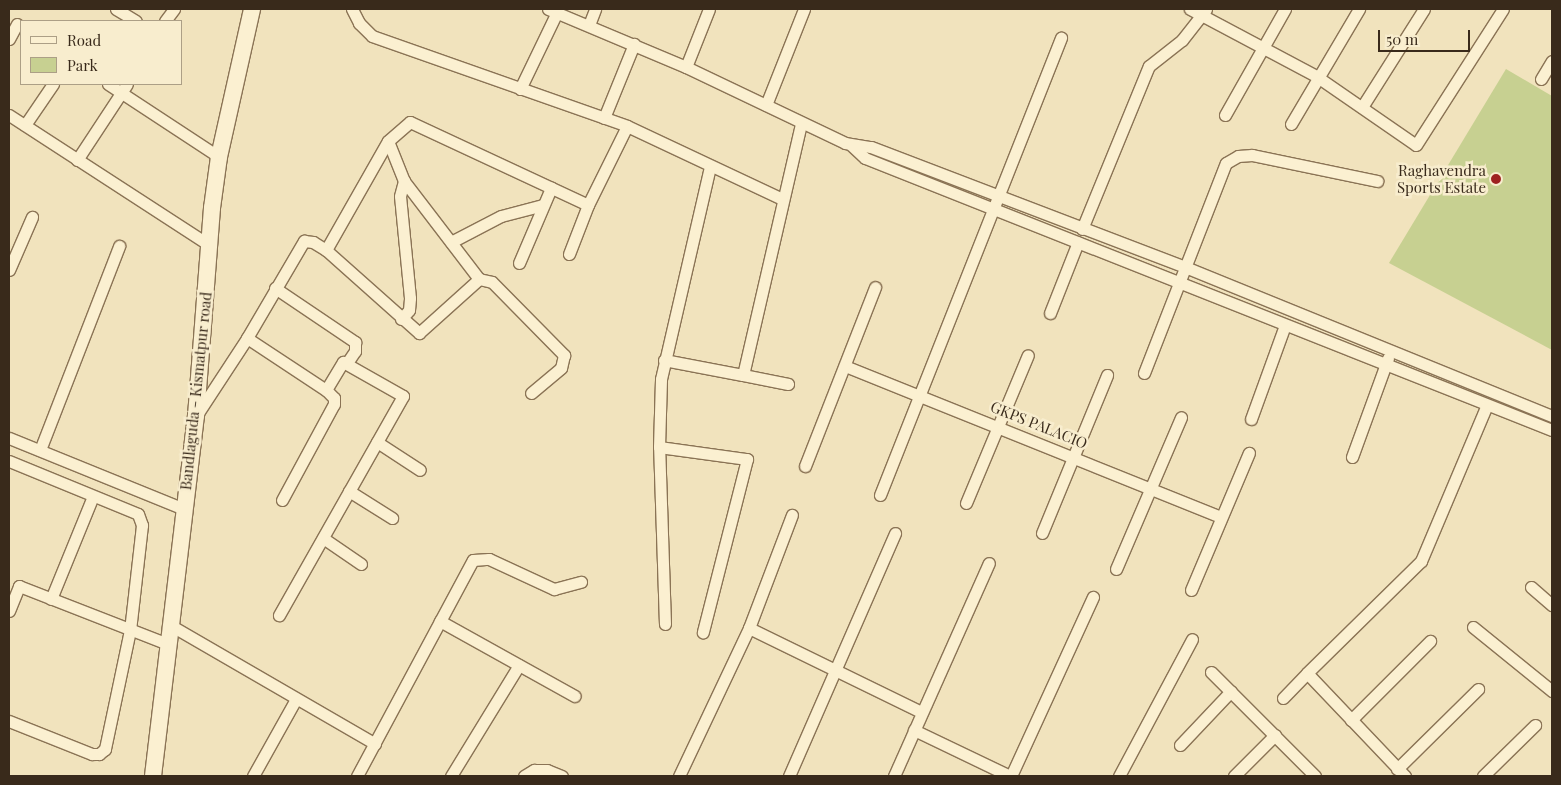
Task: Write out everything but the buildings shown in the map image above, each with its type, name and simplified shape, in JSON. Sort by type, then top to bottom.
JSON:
[{"type":"street","points":[[116,9],[134,20]]},
{"type":"street","points":[[166,20],[174,9]]},
{"type":"street","name":"Bandlaguda - Kismatpur road","points":[[153,776],[196,416],[209,246],[219,157],[252,9]]},
{"type":"street","points":[[352,9],[358,23],[372,36],[628,126],[782,199]]},
{"type":"street","points":[[589,25],[595,9]]},
{"type":"street","points":[[686,66],[709,9]]},
{"type":"street","points":[[766,105],[804,9]]},
{"type":"street","points":[[1190,9],[1204,11],[1316,76],[1416,145],[1503,9]]},
{"type":"street","points":[[1225,115],[1285,9]]},
{"type":"street","points":[[1291,124],[1316,76],[1359,9]]},
{"type":"street","points":[[1362,107],[1424,9]]},
{"type":"street","points":[[520,89],[553,10],[686,66],[801,124],[851,145],[865,158],[1082,229],[1185,267],[1552,416]]},
{"type":"street","points":[[1082,229],[1149,66],[1182,40],[1204,11]]},
{"type":"street","points":[[9,39],[16,23]]},
{"type":"street","points":[[880,495],[1062,37]]},
{"type":"street","points":[[604,118],[634,44]]},
{"type":"street","points":[[1542,79],[1552,61]]},
{"type":"street","points":[[25,125],[51,85]]},
{"type":"street","points":[[78,160],[124,88],[219,157]]},
{"type":"street","points":[[9,115],[209,246]]},
{"type":"street","points":[[326,250],[388,141],[405,124],[415,123],[588,205]]},
{"type":"street","points":[[743,375],[782,199],[801,124]]},
{"type":"street","points":[[568,254],[588,205],[628,126]]},
{"type":"street","points":[[388,141],[404,181],[479,279],[492,282],[564,356],[561,368],[531,393]]},
{"type":"street","points":[[1144,373],[1226,163],[1238,156],[1252,155],[1377,181]]},
{"type":"street","points":[[665,624],[659,447],[664,360],[710,166]]},
{"type":"street","points":[[401,319],[410,310],[400,196],[404,181]]},
{"type":"street","points":[[519,263],[551,188]]},
{"type":"street","points":[[996,202],[1078,242],[1552,430]]},
{"type":"street","points":[[451,242],[501,216],[543,205]]},
{"type":"street","points":[[9,270],[32,217]]},
{"type":"street","points":[[196,416],[247,338],[304,241],[313,242],[326,250],[415,332],[421,332],[479,279]]},
{"type":"street","points":[[1050,313],[1078,242]]},
{"type":"street","points":[[40,450],[119,246]]},
{"type":"street","points":[[805,466],[875,287]]},
{"type":"street","points":[[276,288],[355,342],[355,351],[347,363],[340,365],[326,390]]},
{"type":"street","points":[[1251,419],[1285,325]]},
{"type":"street","points":[[247,338],[326,390],[334,398],[334,404],[282,500]]},
{"type":"street","points":[[1352,458],[1391,351]]},
{"type":"street","points":[[966,503],[1028,355]]},
{"type":"street","points":[[664,360],[788,384]]},
{"type":"street","points":[[280,615],[403,396],[347,363]]},
{"type":"street","name":"GKPS PALACIO","points":[[845,366],[999,425],[1152,487],[1220,517]]},
{"type":"street","points":[[1042,532],[1107,376]]},
{"type":"street","points":[[1283,698],[1421,561],[1487,404]]},
{"type":"street","points":[[1116,569],[1181,417]]},
{"type":"street","points":[[9,438],[184,509]]},
{"type":"street","points":[[376,442],[420,470]]},
{"type":"street","points":[[659,447],[747,459],[703,632]]},
{"type":"street","points":[[1191,590],[1220,517],[1249,453]]},
{"type":"street","points":[[9,461],[138,514],[142,525],[130,630],[105,748],[99,754],[9,721]]},
{"type":"street","points":[[349,491],[392,518]]},
{"type":"street","points":[[50,599],[93,496]]},
{"type":"street","points":[[679,776],[749,628],[792,515]]},
{"type":"street","points":[[790,776],[895,533]]},
{"type":"street","points":[[323,538],[362,564]]},
{"type":"street","points":[[357,776],[473,560],[489,559],[554,589],[581,582]]},
{"type":"street","points":[[894,776],[989,563]]},
{"type":"street","points":[[9,612],[14,583],[50,599],[168,644]]},
{"type":"street","points":[[1531,587],[1552,605]]},
{"type":"street","points":[[914,730],[1010,776],[1093,597]]},
{"type":"street","points":[[440,620],[575,696]]},
{"type":"street","points":[[170,625],[375,744]]},
{"type":"street","points":[[1473,627],[1552,691]]},
{"type":"street","points":[[749,628],[921,712]]},
{"type":"street","points":[[1119,776],[1192,638]]},
{"type":"street","points":[[1351,720],[1430,641]]},
{"type":"street","points":[[451,776],[519,664]]},
{"type":"street","points":[[1211,672],[1275,735],[1310,775]]},
{"type":"street","points":[[1307,673],[1401,772],[1478,689]]},
{"type":"street","points":[[1180,745],[1230,691]]},
{"type":"street","points":[[253,776],[296,699]]},
{"type":"street","points":[[1483,776],[1535,725]]},
{"type":"street","points":[[1234,776],[1275,735]]},
{"type":"street","points":[[524,776],[534,770],[547,770],[562,776]]},
{"type":"green space","name":"Raghavendra Sports Estate","points":[[1506,69],[1552,96],[1552,350],[1389,263]]},
{"type":"place","name":"Raghavendra Sports Estate","points":[[1496,179]]}]
